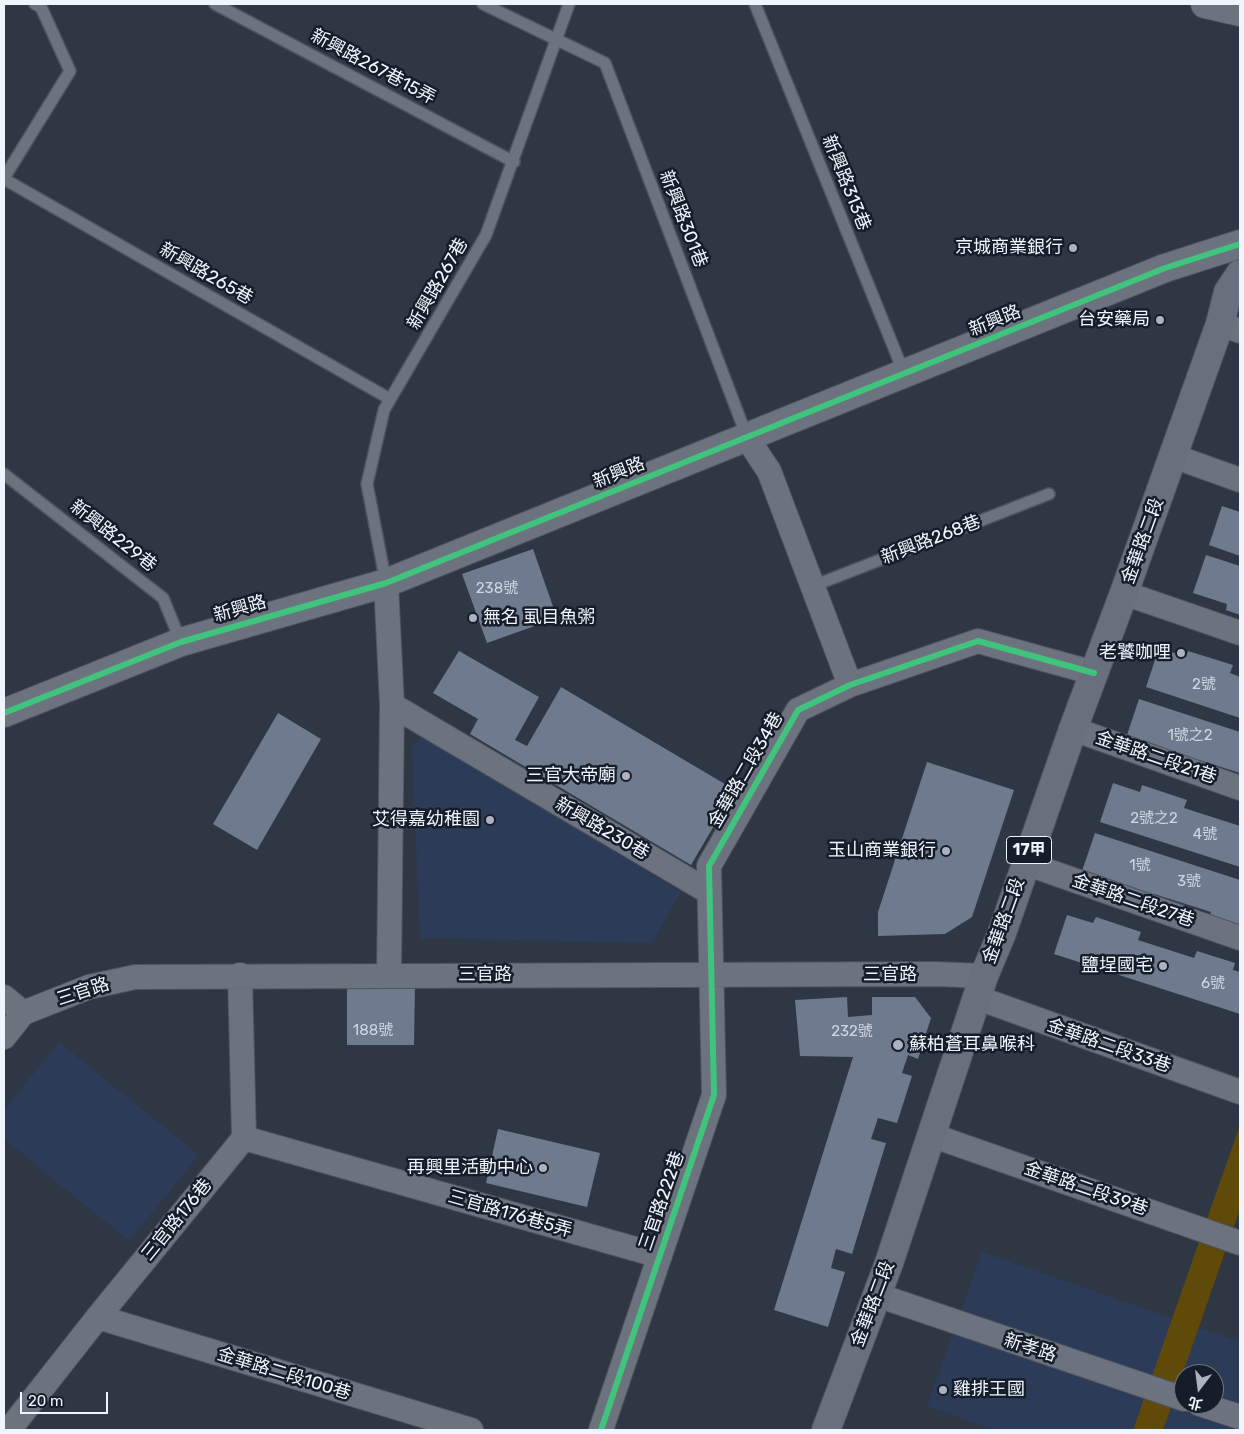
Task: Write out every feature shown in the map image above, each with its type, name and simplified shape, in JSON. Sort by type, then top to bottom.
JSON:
[{"type":"main road","name":"金華路二段","points":[[826,1430],[877,1295],[981,987],[1002,933],[1072,728],[1094,674],[1173,456],[1230,327],[1228,292],[1240,274]]},
{"type":"street","points":[[1205,4],[1240,12]]},
{"type":"street","name":"新興路","points":[[4,713],[181,642],[386,583],[905,375],[1164,268],[1240,244]]},
{"type":"street","points":[[747,438],[769,471],[850,684]]},
{"type":"street","points":[[1173,456],[1240,480]]},
{"type":"street","points":[[386,583],[392,705],[389,975]]},
{"type":"street","points":[[1124,593],[1240,634]]},
{"type":"street","name":"金華路二段34巷","points":[[713,976],[709,866],[798,710],[850,684],[978,641],[1094,674]]},
{"type":"street","name":"新興路230巷","points":[[392,705],[709,892]]},
{"type":"street","name":"金華路二段21巷","points":[[1072,728],[1240,788]]},
{"type":"street","name":"金華路二段27巷","points":[[1025,863],[1240,938]]},
{"type":"street","name":"三官路","points":[[23,1013],[89,987],[135,977],[240,975],[713,976],[936,974],[981,987]]},
{"type":"street","points":[[240,975],[244,1138]]},
{"type":"street","name":"三官路222巷","points":[[601,1430],[714,1095],[713,976]]},
{"type":"street","name":"金華路二段33巷","points":[[981,987],[1240,1092]]},
{"type":"street","points":[[4,997],[23,1013],[4,1037]]},
{"type":"street","name":"金華路二段39巷","points":[[931,1136],[1240,1243]]},
{"type":"street","name":"三官路176巷5弄","points":[[244,1138],[660,1256]]},
{"type":"street","name":"三官路176巷","points":[[9,1430],[98,1317],[244,1138]]},
{"type":"street","name":"新孝路","points":[[877,1295],[1174,1396]]},
{"type":"street","name":"金華路二段100巷","points":[[98,1317],[471,1430]]},
{"type":"street","points":[[1224,1412],[1240,1417]]},
{"type":"lane","points":[[4,178],[70,70],[41,7],[35,4]]},
{"type":"lane","name":"新興路267巷15弄","points":[[215,4],[514,162]]},
{"type":"lane","name":"新興路301巷","points":[[483,4],[605,62],[747,438]]},
{"type":"lane","name":"新興路267巷","points":[[386,583],[367,484],[384,410],[486,236],[569,4]]},
{"type":"lane","name":"新興路313巷","points":[[755,4],[905,375]]},
{"type":"lane","name":"新興路265巷","points":[[4,178],[390,399]]},
{"type":"lane","name":"新興路229巷","points":[[4,474],[163,598],[181,642]]},
{"type":"lane","name":"新興路268巷","points":[[813,586],[1049,494]]},
{"type":"shaded area","name":"艾得嘉幼稚園","points":[[427,732],[681,893],[651,943],[420,938],[412,747]]},
{"type":"shaded area","points":[[59,1042],[199,1155],[129,1241],[4,1139],[4,1110]]},
{"type":"shaded area","points":[[1240,1125],[1240,1209],[1186,1364],[1174,1364],[1174,1398],[1163,1430],[1133,1430]]},
{"type":"shaded area","points":[[982,1252],[1240,1342],[1240,1430],[995,1430],[927,1406]]},
{"type":"building","points":[[1222,506],[1240,512],[1240,556],[1209,545]]},
{"type":"building","points":[[533,549],[557,618],[487,643],[462,574]]},
{"type":"building","points":[[1206,555],[1240,566],[1240,615],[1226,610],[1227,604],[1193,593]]},
{"type":"building","points":[[1159,648],[1186,657],[1188,651],[1233,665],[1230,673],[1240,677],[1240,718],[1146,687]]},
{"type":"building","name":"三官大帝廟","points":[[459,651],[539,697],[515,740],[527,746],[561,687],[735,790],[691,865],[470,734],[478,719],[433,693]]},
{"type":"building","points":[[1139,699],[1240,732],[1240,773],[1199,760],[1196,767],[1126,738]]},
{"type":"building","points":[[278,713],[321,739],[257,850],[213,824]]},
{"type":"building","name":"玉山商業銀行","points":[[927,762],[1014,790],[972,917],[945,934],[878,936],[878,912]]},
{"type":"building","points":[[1113,783],[1140,792],[1142,785],[1187,800],[1184,808],[1240,826],[1240,867],[1100,822]]},
{"type":"building","points":[[1095,833],[1240,880],[1240,931],[1208,920],[1211,912],[1154,894],[1152,901],[1082,871]]},
{"type":"building","name":"鹽埕國宅","points":[[1067,915],[1093,923],[1096,917],[1141,932],[1138,940],[1194,958],[1197,951],[1235,963],[1233,970],[1240,972],[1240,1014],[1054,954]]},
{"type":"building","points":[[347,983],[415,984],[414,1045],[347,1045]]},
{"type":"building","points":[[847,997],[848,1017],[872,1015],[872,997],[915,997],[931,1018],[918,1059],[908,1055],[902,1073],[912,1076],[897,1123],[878,1118],[871,1139],[886,1143],[852,1254],[836,1249],[831,1268],[845,1272],[828,1327],[774,1310],[853,1057],[800,1056],[795,1000]]},
{"type":"building","name":"再興里活動中心","points":[[498,1129],[600,1153],[587,1207],[486,1183]]},
{"type":"cycle path","points":[[4,713],[181,642],[386,583],[1165,268],[1240,244]]},
{"type":"cycle path","points":[[601,1430],[714,1095],[709,866],[798,710],[850,685],[978,641],[1094,673]]},
{"type":"place","name":"京城商業銀行","points":[[1073,248]]},
{"type":"place","name":"台安藥局","points":[[1160,320]]},
{"type":"place","name":"無名 虱目魚粥","points":[[473,618]]},
{"type":"place","name":"老饕咖哩","points":[[1181,653]]},
{"type":"place","name":"三官大帝廟","points":[[626,776]]},
{"type":"place","name":"艾得嘉幼稚園","points":[[490,820]]},
{"type":"place","name":"玉山商業銀行","points":[[946,851]]},
{"type":"place","name":"鹽埕國宅","points":[[1163,966]]},
{"type":"place","name":"蘇柏蒼耳鼻喉科","points":[[898,1045]]},
{"type":"place","name":"再興里活動中心","points":[[543,1168]]},
{"type":"place","name":"雞排王國","points":[[943,1390]]}]
